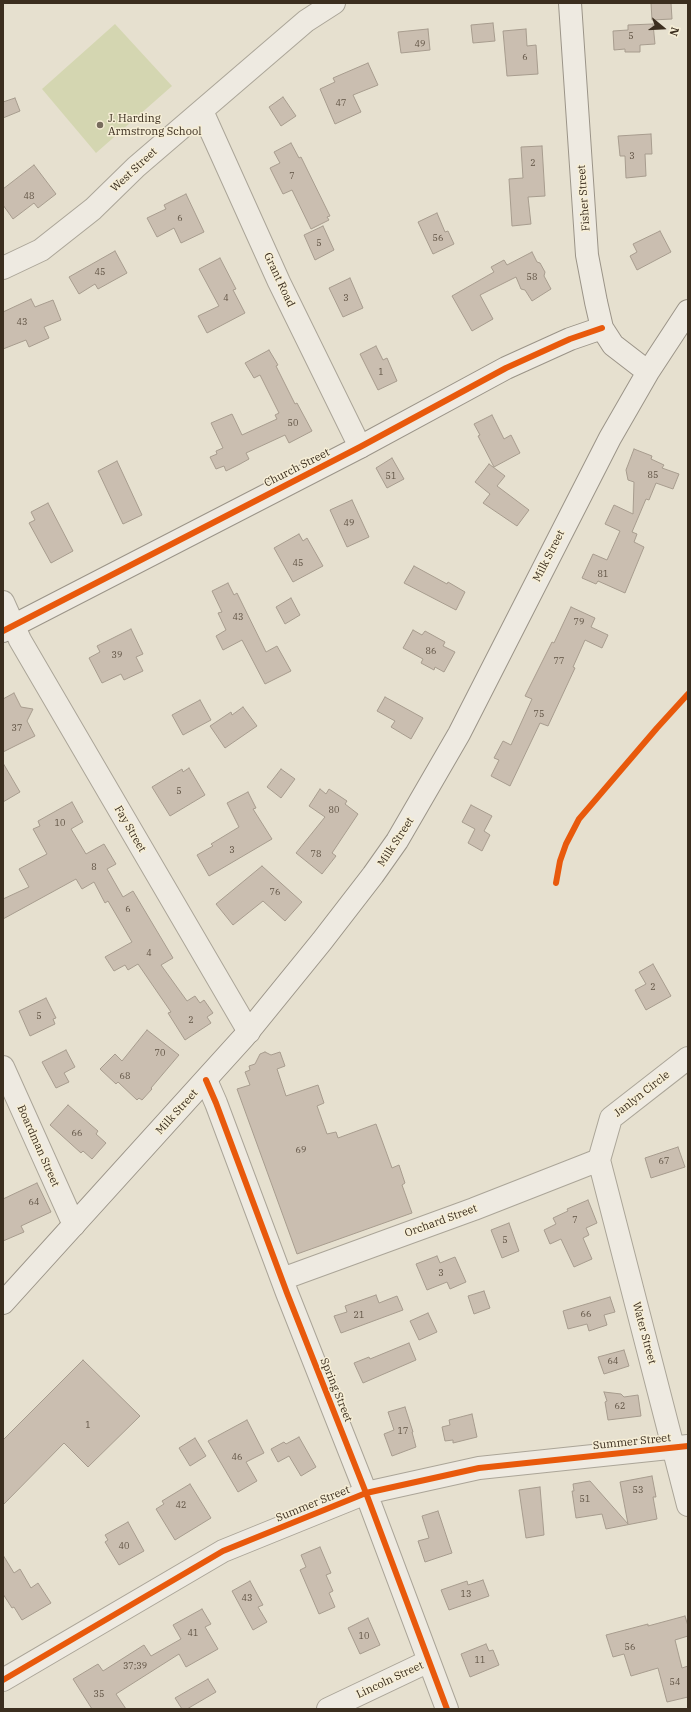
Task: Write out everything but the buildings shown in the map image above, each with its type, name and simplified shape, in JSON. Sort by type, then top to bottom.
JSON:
[{"type":"street","name":"West Street","points":[[3,268],[40,250],[87,213],[136,167],[306,21],[334,3]]},
{"type":"street","name":"Fisher Street","points":[[570,3],[587,255],[596,302],[602,328],[613,345],[648,372]]},
{"type":"street","name":"Grant Road","points":[[202,111],[279,282],[360,447]]},
{"type":"street","name":"Milk Street","points":[[3,1303],[249,1032],[373,875],[397,841],[419,806],[459,734],[590,475],[648,372],[688,311]]},
{"type":"street","name":"Church Street","points":[[8,628],[360,447],[506,368],[570,339],[602,328]]},
{"type":"street","name":"Fay Street","points":[[3,602],[8,628],[41,676],[249,1032]]},
{"type":"street","name":"Janlyn Circle","points":[[599,1160],[611,1118],[688,1058]]},
{"type":"street","name":"Boardman Street","points":[[3,1067],[74,1225]]},
{"type":"street","name":"Spring Street","points":[[206,1080],[366,1493],[447,1709]]},
{"type":"street","name":"Orchard Street","points":[[282,1279],[474,1209],[599,1160]]},
{"type":"street","name":"Water Street","points":[[599,1160],[681,1447],[688,1506]]},
{"type":"street","name":"Summer Street","points":[[3,1680],[224,1551],[366,1493],[478,1468],[681,1447]]},
{"type":"street","name":"Lincoln Street","points":[[328,1709],[429,1662]]},
{"type":"green space","points":[[115,24],[172,86],[96,153],[42,89]]},
{"type":"cycle path","points":[[3,631],[360,447],[506,368],[570,339],[602,328]]},
{"type":"cycle path","points":[[556,883],[560,861],[566,844],[579,819],[688,694]]},
{"type":"cycle path","points":[[206,1080],[287,1293],[366,1493],[447,1709]]},
{"type":"cycle path","points":[[3,1680],[223,1551],[366,1493],[479,1468],[688,1446]]},
{"type":"place","name":"J. Harding Armstrong School","points":[[100,125]]}]
